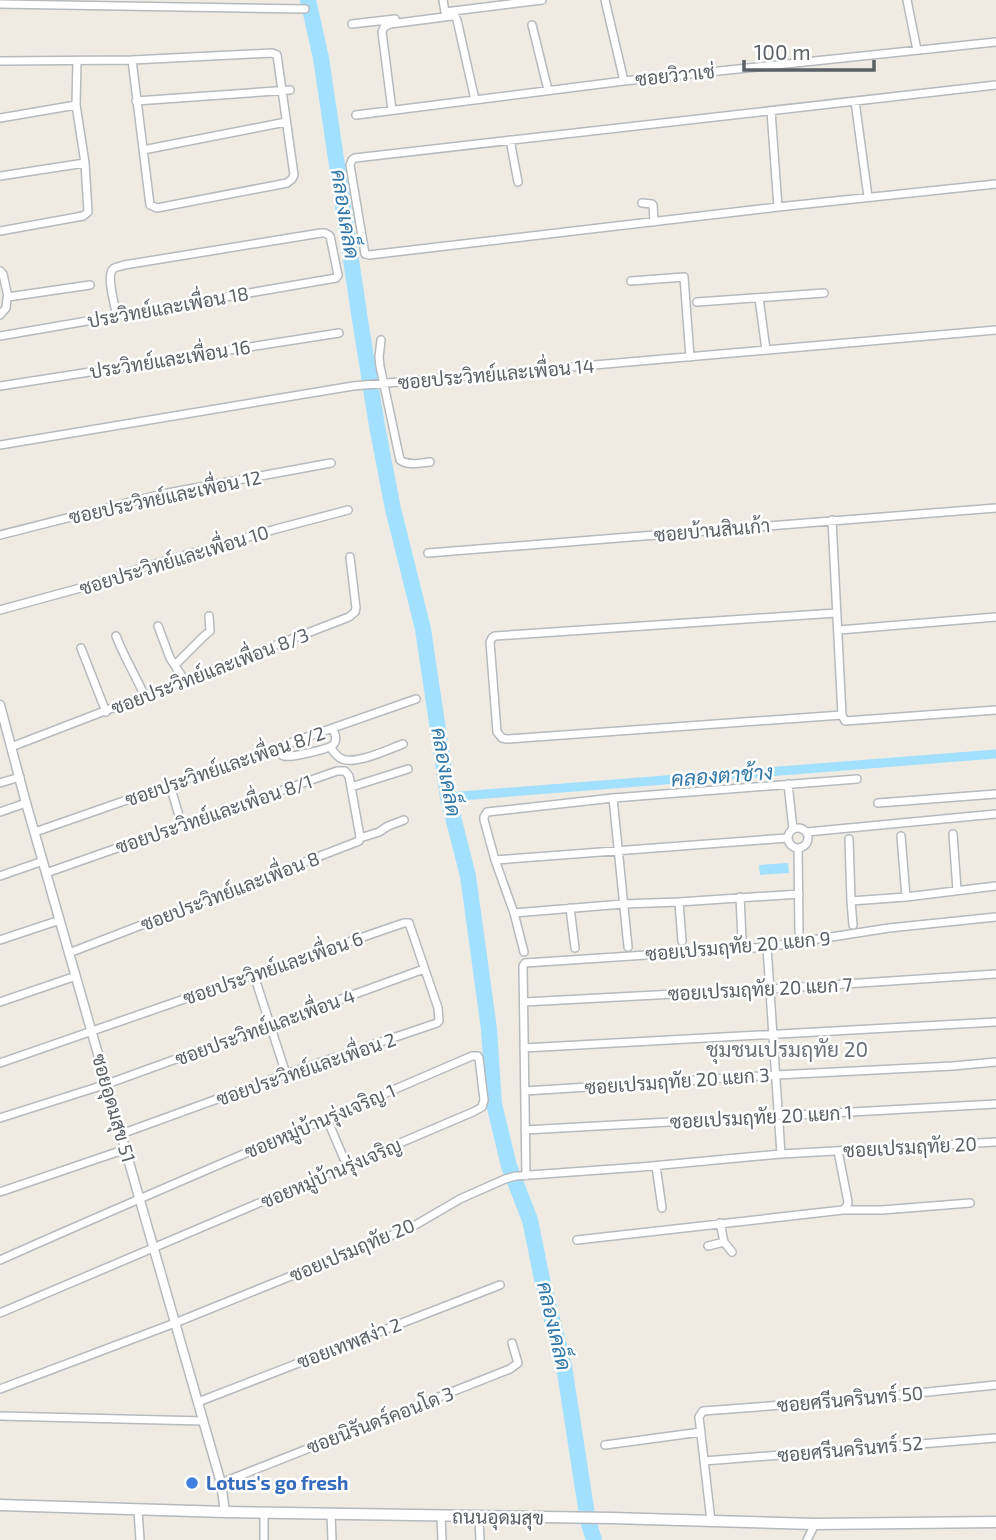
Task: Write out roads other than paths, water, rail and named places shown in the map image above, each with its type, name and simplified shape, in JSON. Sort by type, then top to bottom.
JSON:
[{"type":"main road","name":"ถนนอุดมสุข","points":[[0,1505],[815,1524],[996,1522]]},
{"type":"street","points":[[443,0],[445,12]]},
{"type":"street","points":[[352,24],[542,0]]},
{"type":"street","points":[[605,0],[624,81]]},
{"type":"street","points":[[907,0],[917,50]]},
{"type":"street","points":[[0,4],[147,3],[305,9]]},
{"type":"street","points":[[392,110],[382,32],[384,27],[452,16],[457,20],[475,100]]},
{"type":"street","points":[[533,25],[548,90]]},
{"type":"street","name":"ซอยวิวาเช่","points":[[356,115],[624,81],[996,42]]},
{"type":"street","points":[[0,61],[132,60],[272,53],[277,55],[286,90],[286,122],[294,175],[292,180],[157,208],[150,205],[132,60]]},
{"type":"street","points":[[0,231],[86,214],[89,208],[76,105],[77,61]]},
{"type":"street","points":[[996,85],[355,158],[350,165],[365,254],[371,256],[996,184]]},
{"type":"street","points":[[136,101],[286,90]]},
{"type":"street","points":[[855,101],[868,197]]},
{"type":"street","points":[[0,118],[76,105]]},
{"type":"street","points":[[771,111],[778,207]]},
{"type":"street","points":[[143,149],[286,122]]},
{"type":"street","points":[[510,140],[518,182]]},
{"type":"street","points":[[0,176],[85,163]]},
{"type":"street","points":[[642,203],[652,204],[654,222]]},
{"type":"street","name":"ประวิทย์และเพื่อน 18","points":[[0,336],[117,316],[337,278],[330,236],[326,233],[115,268],[111,271],[110,278],[117,316]]},
{"type":"street","points":[[0,271],[8,296],[6,308],[0,315]]},
{"type":"street","points":[[631,281],[684,276],[690,357]]},
{"type":"street","points":[[8,296],[90,285]]},
{"type":"street","points":[[697,302],[824,293]]},
{"type":"street","points":[[759,298],[766,350]]},
{"type":"street","name":"ซอยประวิทย์และเพื่อน 14","points":[[0,445],[352,386],[996,330]]},
{"type":"street","name":"ประวิทย์และเพื่อน 16","points":[[0,386],[339,333]]},
{"type":"street","points":[[381,340],[379,357],[383,383],[400,460],[408,464],[430,462]]},
{"type":"street","name":"ซอยประวิทย์และเพื่อน 12","points":[[0,535],[162,494],[331,463]]},
{"type":"street","name":"ซอยบ้านสินเก้า","points":[[428,553],[996,508]]},
{"type":"street","name":"ซอยประวิทย์และเพื่อน 10","points":[[0,610],[348,510]]},
{"type":"street","points":[[832,520],[842,715],[845,721],[996,710]]},
{"type":"street","name":"ซอยประวิทย์และเพื่อน 8/3","points":[[11,747],[353,615],[356,604],[350,556]]},
{"type":"street","points":[[836,612],[495,636],[490,642],[498,732],[502,738],[842,715]]},
{"type":"street","points":[[175,665],[210,632],[209,616]]},
{"type":"street","points":[[839,630],[996,617]]},
{"type":"street","points":[[158,626],[170,658],[185,681]]},
{"type":"street","points":[[116,636],[145,697]]},
{"type":"street","points":[[81,648],[106,712]]},
{"type":"street","name":"ซอยประวิทย์และเพื่อน 8/2","points":[[35,832],[416,699]]},
{"type":"street","name":"ซอยอุดมสุข 51","points":[[0,705],[3,725],[204,1421],[221,1483],[225,1512]]},
{"type":"street","points":[[276,749],[287,757],[330,747],[336,738],[333,729]]},
{"type":"street","points":[[330,747],[339,758],[348,760],[359,759],[403,744]]},
{"type":"street","points":[[360,838],[351,787],[408,769]]},
{"type":"street","name":"ซอยประวิทย์และเพื่อน 8/1","points":[[46,873],[337,771],[345,771],[351,787]]},
{"type":"street","points":[[0,783],[19,777]]},
{"type":"street","points":[[524,952],[484,820],[487,812],[613,798],[857,779]]},
{"type":"street","points":[[788,784],[793,828]]},
{"type":"street","points":[[170,785],[183,825]]},
{"type":"street","points":[[878,803],[996,794]]},
{"type":"street","points":[[613,798],[628,947]]},
{"type":"street","points":[[0,812],[26,803]]},
{"type":"street","points":[[807,832],[807,843],[803,847],[793,847],[789,843],[787,838],[793,828],[807,832],[996,814]]},
{"type":"street","name":"ซอยประวิทย์และเพื่อน 8","points":[[69,953],[334,851],[404,820]]},
{"type":"street","points":[[953,835],[957,890]]},
{"type":"street","points":[[901,836],[906,897]]},
{"type":"street","points":[[495,860],[787,838]]},
{"type":"street","points":[[849,839],[853,925]]},
{"type":"street","points":[[798,848],[799,932]]},
{"type":"street","points":[[0,876],[43,861]]},
{"type":"street","points":[[851,901],[996,886]]},
{"type":"street","points":[[514,914],[623,904],[799,894]]},
{"type":"street","points":[[740,897],[742,939]]},
{"type":"street","points":[[678,902],[682,941]]},
{"type":"street","points":[[570,908],[575,948]]},
{"type":"street","name":"ซอยเปรมฤทัย 20 แยก 9","points":[[524,1002],[523,966],[527,962],[767,947],[889,928],[996,917]]},
{"type":"street","points":[[0,940],[60,920]]},
{"type":"street","name":"ซอยประวิทย์และเพื่อน 6","points":[[0,1063],[407,922],[412,929],[424,969]]},
{"type":"street","points":[[767,947],[781,1154]]},
{"type":"street","name":"ซอยประวิทย์และเพื่อน 4","points":[[0,1118],[107,1084],[424,969]]},
{"type":"street","name":"ซอยประวิทย์และเพื่อน 2","points":[[121,1134],[437,1023],[438,1008],[424,969]]},
{"type":"street","name":"ซอยเปรมฤทัย 20 แยก 7","points":[[524,1002],[996,974]]},
{"type":"street","points":[[254,975],[286,1074]]},
{"type":"street","points":[[0,1002],[76,976]]},
{"type":"street","points":[[524,1002],[526,1176]]},
{"type":"street","points":[[524,1048],[996,1022]]},
{"type":"street","name":"ซอยหมู่บ้านรุ่งเจริญ 1","points":[[0,1260],[474,1055],[478,1056],[480,1061],[482,1080]]},
{"type":"street","name":"ซอยเปรมฤทัย 20 แยก 3","points":[[525,1091],[996,1062]]},
{"type":"street","name":"ซอยหมู่บ้านรุ่งเจริญ","points":[[0,1313],[347,1167],[482,1107],[482,1080]]},
{"type":"street","name":"ซอยเปรมฤทัย 20 แยก 1","points":[[525,1130],[996,1104]]},
{"type":"street","points":[[327,1119],[347,1167]]},
{"type":"street","name":"ซอยเปรมฤทัย 20","points":[[0,1389],[175,1323],[412,1227],[460,1199],[507,1178],[781,1154],[996,1142]]},
{"type":"street","points":[[0,1192],[126,1149]]},
{"type":"street","points":[[838,1151],[848,1202],[843,1210]]},
{"type":"street","points":[[656,1166],[662,1208]]},
{"type":"street","points":[[577,1240],[843,1210],[882,1210],[970,1203]]},
{"type":"street","points":[[720,1223],[724,1242],[732,1252]]},
{"type":"street","points":[[708,1246],[724,1242]]},
{"type":"street","name":"ซอยเทพสง่า 2","points":[[198,1402],[500,1285]]},
{"type":"street","name":"ซอยนิรันดร์คอนโด 3","points":[[221,1483],[510,1369],[518,1363],[512,1343]]},
{"type":"street","name":"ซอยศรีนครินทร์ 50","points":[[701,1432],[699,1417],[703,1411],[996,1385]]},
{"type":"street","points":[[0,1416],[204,1421]]},
{"type":"street","points":[[605,1445],[701,1432],[711,1521]]},
{"type":"street","name":"ซอยศรีนครินทร์ 52","points":[[704,1461],[996,1438]]},
{"type":"street","points":[[138,1510],[140,1540]]},
{"type":"street","points":[[264,1513],[264,1540]]},
{"type":"street","points":[[331,1514],[332,1540]]},
{"type":"street","points":[[441,1516],[442,1540]]},
{"type":"street","points":[[478,1516],[480,1540]]},
{"type":"street","points":[[807,1540],[815,1524]]},
{"type":"water","points":[[788,863],[789,873],[760,875],[759,865]]},
{"type":"waterway","name":"คลองเคล็ด","points":[[308,0],[321,58],[377,426],[393,509],[423,629],[448,797],[468,876],[489,1029],[494,1104],[509,1166],[530,1220],[564,1366],[588,1521],[594,1540]]},
{"type":"waterway","name":"คลองตาช้าง","points":[[448,797],[996,754]]},
{"type":"place","name":"Lotus's go fresh","points":[[192,1483]]},
{"type":"district","name":"ชุมชนเปรมฤทัย 20","points":[[787,1050]]}]
